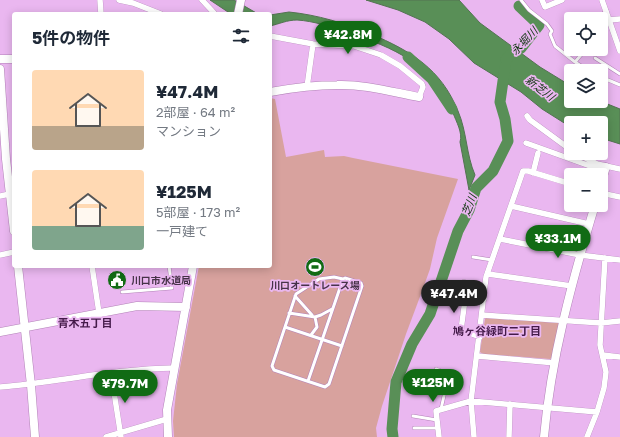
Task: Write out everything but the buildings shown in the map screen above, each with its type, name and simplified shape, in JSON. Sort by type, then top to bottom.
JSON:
[{"type":"street","points":[[100,0],[101,12]]},
{"type":"street","points":[[119,0],[133,3],[156,12]]},
{"type":"street","points":[[202,0],[213,12]]},
{"type":"street","points":[[238,12],[241,0]]},
{"type":"street","points":[[542,0],[545,7],[562,0]]},
{"type":"street","points":[[602,0],[620,51]]},
{"type":"street","points":[[609,20],[620,19]]},
{"type":"street","points":[[272,36],[313,44],[354,46],[381,56],[400,66],[413,75],[423,87],[419,97],[338,85],[272,92]]},
{"type":"street","points":[[307,87],[313,44]]},
{"type":"street","points":[[0,59],[12,59]]},
{"type":"street","points":[[0,69],[2,139],[12,193],[0,196]]},
{"type":"street","points":[[527,116],[530,120],[564,145]]},
{"type":"street","points":[[2,139],[12,137]]},
{"type":"street","points":[[526,143],[602,168]]},
{"type":"street","points":[[533,173],[538,153]]},
{"type":"street","points":[[589,160],[603,168]]},
{"type":"street","points":[[608,169],[620,169]]},
{"type":"street","points":[[474,437],[472,401],[488,274],[523,171],[564,182]]},
{"type":"street","points":[[608,194],[620,197]]},
{"type":"street","points":[[511,206],[589,224]]},
{"type":"street","points":[[544,437],[547,408],[562,321],[593,212]]},
{"type":"street","points":[[500,239],[580,255],[620,260]]},
{"type":"street","points":[[0,255],[12,252]]},
{"type":"street","points":[[586,437],[597,412],[604,388],[606,372],[600,345],[605,258]]},
{"type":"street","points":[[18,268],[35,437]]},
{"type":"street","points":[[92,268],[99,313]]},
{"type":"street","points":[[168,437],[167,419],[169,399],[193,268]]},
{"type":"street","points":[[488,274],[572,286]]},
{"type":"street","points":[[480,337],[461,330],[465,300],[484,297]]},
{"type":"street","points":[[0,332],[144,306],[186,307]]},
{"type":"street","points":[[482,315],[601,323],[620,321]]},
{"type":"street","points":[[603,355],[620,357]]},
{"type":"street","points":[[477,356],[555,363]]},
{"type":"street","points":[[0,387],[31,385],[143,368],[174,368]]},
{"type":"street","points":[[111,373],[121,435]]},
{"type":"street","points":[[439,437],[436,411],[472,401],[597,412]]},
{"type":"street","points":[[510,404],[510,437]]},
{"type":"street","points":[[106,437],[121,435],[167,419]]},
{"type":"lane","points":[[521,0],[529,10],[547,24],[552,31],[550,34],[555,46],[578,64]]},
{"type":"lane","points":[[575,62],[580,56]]},
{"type":"lane","points":[[595,58],[620,74]]},
{"type":"lane","points":[[608,80],[620,85]]},
{"type":"lane","points":[[473,257],[492,260]]},
{"type":"lane","points":[[122,292],[172,288],[169,268]]},
{"type":"lane","points":[[334,277],[343,279],[345,278],[361,283],[362,286],[327,386],[325,387],[274,370],[272,366],[296,294],[318,280],[334,277]]},
{"type":"lane","points":[[308,381],[343,279]]},
{"type":"lane","points":[[464,281],[472,294],[484,297]]},
{"type":"lane","points":[[295,296],[313,316],[317,328],[311,335]]},
{"type":"lane","points":[[289,313],[313,316],[322,315],[332,309]]},
{"type":"lane","points":[[285,327],[342,346]]},
{"type":"lane","points":[[436,368],[449,374],[441,410]]},
{"type":"lane","points":[[413,416],[437,420]]},
{"type":"lane","points":[[414,428],[438,428]]},
{"type":"shaded area","name":"川口オートレース場","points":[[272,98],[275,99],[286,157],[324,150],[325,157],[344,156],[458,179],[437,238],[430,269],[382,406],[376,428],[377,437],[174,437],[173,421],[177,384],[199,268],[272,268]]},
{"type":"shaded area","points":[[486,318],[559,323],[552,357],[550,359],[483,354],[480,352]]},
{"type":"water","points":[[210,0],[234,0],[255,12],[228,12]]},
{"type":"water","name":"新芝川","points":[[366,0],[459,0],[480,23],[540,67],[564,82],[564,108],[608,108],[608,104],[620,109],[620,144],[608,140],[608,116],[564,116],[564,123],[542,109],[521,92],[474,63],[449,39],[425,22],[398,10]]},
{"type":"water","points":[[289,12],[310,15],[351,26],[386,40],[423,63],[443,84],[451,96],[461,119],[475,175],[469,190],[460,142],[461,135],[457,123],[445,96],[435,82],[423,70],[396,52],[364,38],[329,26],[297,20],[286,21],[272,25],[272,15]]},
{"type":"waterway","name":"永堀川","points":[[506,60],[510,55],[521,48],[539,25],[519,6]]},
{"type":"waterway","points":[[408,57],[432,79],[452,109]]},
{"type":"waterway","name":"芝川","points":[[393,437],[392,429],[396,382],[412,344],[430,314],[458,231],[469,210],[476,188],[493,171],[508,141],[505,119],[500,102],[505,67]]},
{"type":"place","name":"川口オートレース場","points":[[315,267]]},
{"type":"place","name":"川口市水道局","points":[[117,280]]},
{"type":"district","name":"青木五丁目","points":[[85,323]]},
{"type":"district","name":"鳩ヶ谷緑町二丁目","points":[[497,331]]}]
